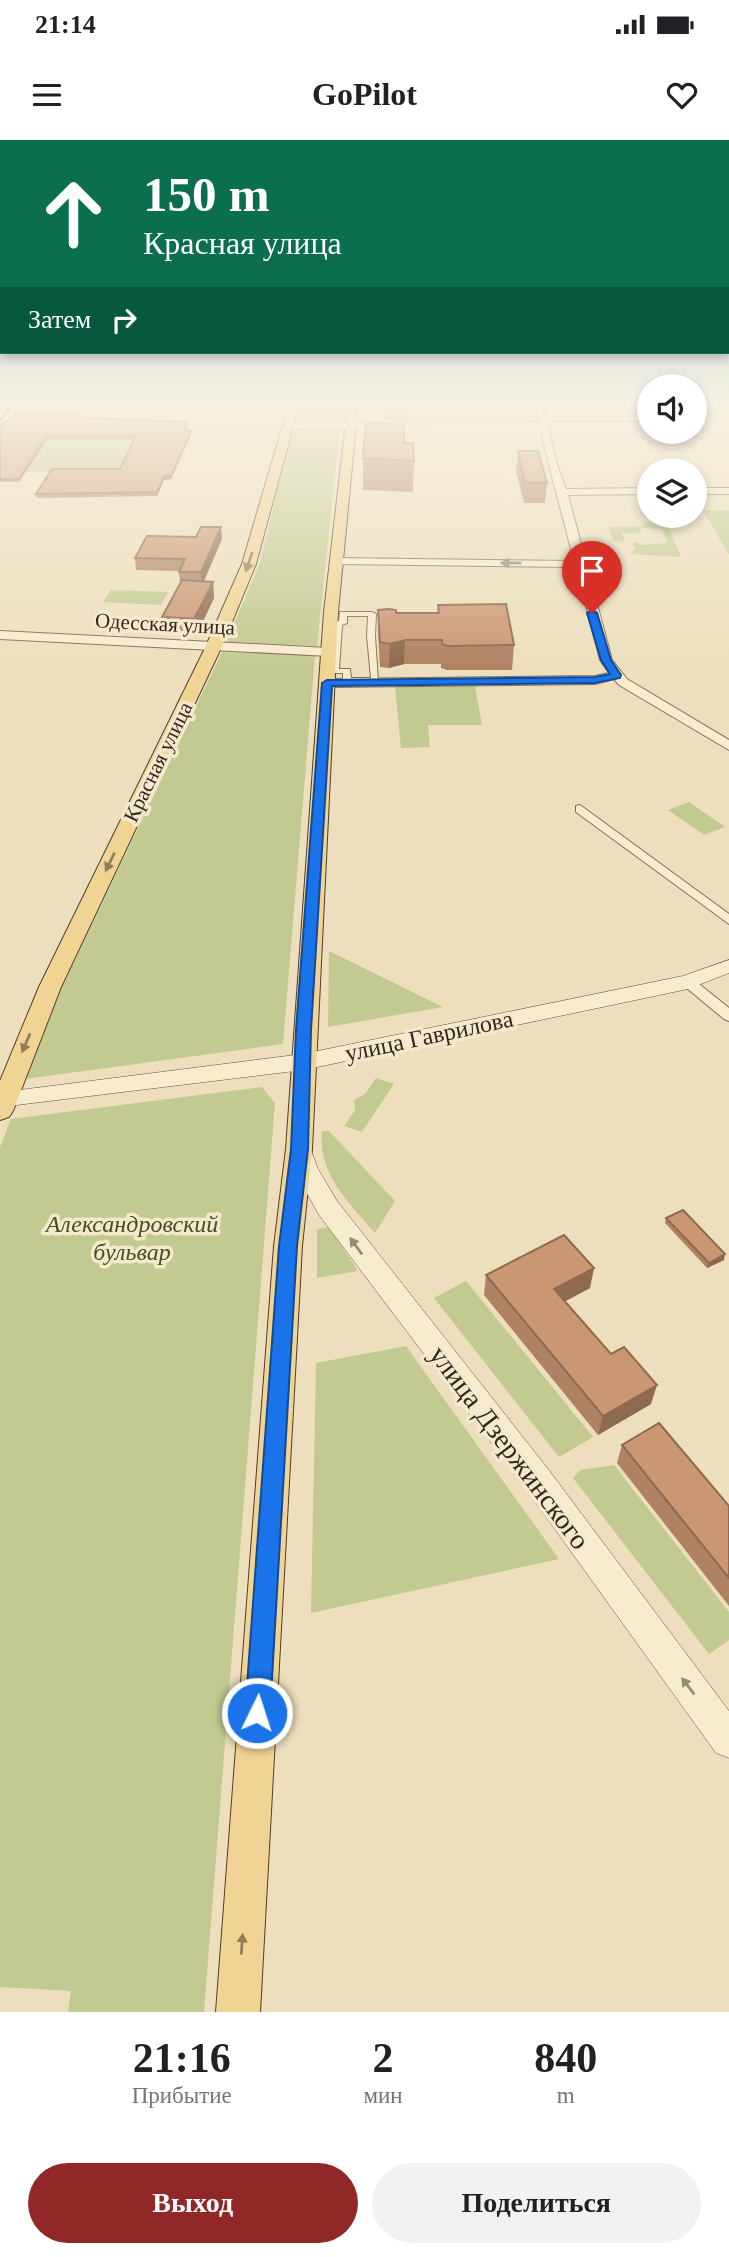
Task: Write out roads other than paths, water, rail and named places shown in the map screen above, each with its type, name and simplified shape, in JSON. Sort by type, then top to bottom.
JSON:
[{"type":"main road","name":"Красная улица","points":[[1,1104],[50,987],[214,646],[249,564],[270,491]]},
{"type":"main road","points":[[238,2012],[288,1246],[299,1149],[329,652],[345,491]]},
{"type":"main road","name":"улица Гаврилова","points":[[1,1104],[303,1062],[688,982],[729,966]]},
{"type":"main road","points":[[252,1070],[292,1080],[302,1091]]},
{"type":"main road","name":"улица Дзержинского","points":[[299,1149],[306,1170],[336,1219],[537,1479],[729,1741]]},
{"type":"street","points":[[618,491],[562,492],[606,660],[616,675],[729,746]]},
{"type":"street","points":[[338,561],[579,564]]},
{"type":"street","points":[[343,614],[372,614],[375,679],[347,680],[347,671],[335,671],[338,623],[343,623],[343,614]]},
{"type":"street","name":"Одесская улица","points":[[0,635],[329,652]]},
{"type":"street","points":[[327,683],[595,680],[616,675]]},
{"type":"street","points":[[580,809],[729,920]]},
{"type":"street","points":[[688,982],[729,1016]]},
{"type":"park label","name":"Александровский бульвар","points":[[132,1238]]}]
